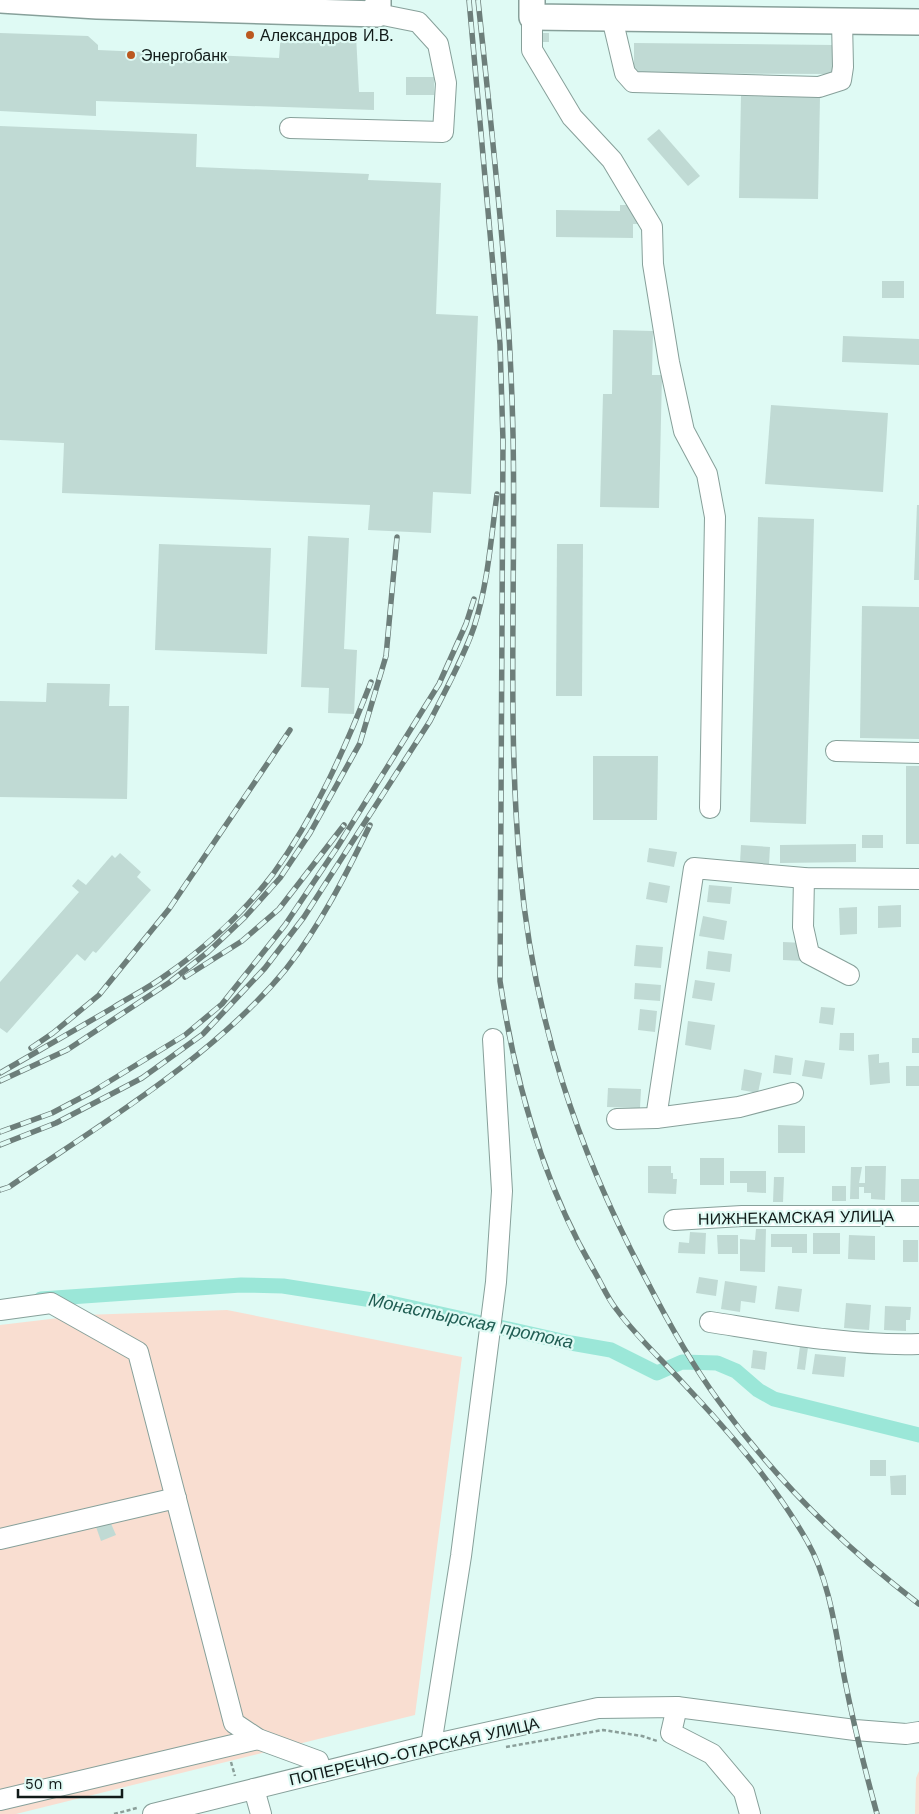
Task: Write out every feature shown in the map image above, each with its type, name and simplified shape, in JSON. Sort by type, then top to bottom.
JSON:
[{"type":"main road","points":[[0,0],[97,6],[378,7]]},
{"type":"main road","points":[[532,8],[612,18],[919,22]]},
{"type":"street","points":[[290,128],[443,132],[446,84],[438,44],[418,22],[378,7]]},
{"type":"street","points":[[532,8],[532,50],[572,117],[612,160],[652,227],[653,264],[668,362],[684,432],[707,474],[715,517],[710,808]]},
{"type":"street","points":[[612,18],[625,73],[633,82],[818,87],[841,80],[842,21]]},
{"type":"street","points":[[836,751],[919,753]]},
{"type":"street","points":[[656,1118],[694,868],[804,878],[919,880]]},
{"type":"street","points":[[804,878],[803,928],[810,954],[848,975]]},
{"type":"street","points":[[431,1745],[461,1556],[496,1282],[502,1191],[493,1039]]},
{"type":"street","points":[[617,1119],[656,1118],[739,1106],[793,1093]]},
{"type":"street","name":"НИЖНЕКАМСКАЯ УЛИЦА","points":[[674,1220],[742,1216],[919,1216]]},
{"type":"street","points":[[0,1310],[52,1303],[138,1352],[234,1723],[258,1739],[318,1761],[322,1772]]},
{"type":"street","points":[[710,1322],[814,1338],[889,1345],[919,1344]]},
{"type":"street","points":[[0,1539],[176,1498]]},
{"type":"street","points":[[676,1707],[671,1733],[712,1754],[744,1792],[750,1814]]},
{"type":"street","name":"ПОПЕРЕЧНО-ОТАРСКАЯ УЛИЦА","points":[[153,1814],[431,1745],[598,1708],[676,1707],[845,1729],[906,1734],[919,1732]]},
{"type":"street","points":[[0,1800],[258,1739]]},
{"type":"street","points":[[254,1789],[261,1814]]},
{"type":"path","points":[[505,1747],[603,1730],[642,1736],[659,1742]]},
{"type":"shaded area","points":[[227,1310],[462,1357],[415,1715],[16,1814],[0,1814],[0,1325],[84,1315]]},
{"type":"shaded area","points":[[919,1771],[919,1814],[915,1814],[916,1778]]},
{"type":"building","points":[[0,33],[88,36],[98,45],[98,50],[279,58],[281,33],[356,35],[359,92],[374,92],[374,110],[96,101],[96,116],[0,111]]},
{"type":"building","points":[[538,33],[549,33],[549,42],[538,42]]},
{"type":"building","points":[[634,43],[834,45],[834,74],[634,73]]},
{"type":"building","points":[[406,77],[434,77],[434,95],[406,95]]},
{"type":"building","points":[[741,96],[820,97],[818,199],[739,198]]},
{"type":"building","points":[[0,126],[197,134],[196,167],[369,174],[368,180],[441,183],[436,314],[478,316],[471,494],[433,492],[431,533],[368,530],[370,505],[62,493],[64,443],[0,440]]},
{"type":"building","points":[[659,129],[700,176],[688,186],[647,139]]},
{"type":"building","points":[[620,205],[633,205],[639,224],[633,224],[633,238],[556,237],[556,210],[620,211]]},
{"type":"building","points":[[882,281],[904,281],[904,298],[882,298]]},
{"type":"building","points":[[613,330],[653,331],[652,375],[662,375],[659,508],[600,507],[603,394],[612,394]]},
{"type":"building","points":[[843,336],[919,339],[919,365],[842,362]]},
{"type":"building","points":[[771,405],[888,413],[883,492],[765,484]]},
{"type":"building","points":[[917,505],[919,505],[919,580],[914,580]]},
{"type":"building","points":[[758,517],[814,519],[806,824],[750,822]]},
{"type":"building","points":[[308,536],[349,538],[344,649],[357,650],[354,714],[328,713],[329,688],[301,687]]},
{"type":"building","points":[[159,544],[271,548],[267,654],[155,650]]},
{"type":"building","points":[[557,544],[583,544],[582,696],[556,696]]},
{"type":"building","points":[[862,606],[919,607],[919,739],[860,738]]},
{"type":"building","points":[[47,683],[110,684],[109,706],[129,706],[127,799],[0,797],[0,701],[46,702]]},
{"type":"building","points":[[593,756],[658,756],[657,820],[593,820]]},
{"type":"building","points":[[906,766],[919,766],[919,844],[906,844]]},
{"type":"building","points":[[862,835],[883,835],[883,848],[862,848]]},
{"type":"building","points":[[856,844],[856,862],[780,863],[780,845]]},
{"type":"building","points":[[741,845],[770,847],[769,864],[740,863]]},
{"type":"building","points":[[649,848],[677,852],[674,867],[647,862]]},
{"type":"building","points":[[120,853],[141,872],[137,877],[151,890],[96,953],[93,951],[85,961],[77,954],[7,1033],[0,1028],[0,982],[79,892],[72,886],[78,879],[86,885],[112,855],[115,858]]},
{"type":"building","points":[[649,882],[670,886],[667,903],[646,899]]},
{"type":"building","points":[[709,885],[732,887],[730,904],[707,902]]},
{"type":"building","points":[[901,905],[901,927],[878,928],[878,906]]},
{"type":"building","points":[[857,907],[857,934],[840,935],[839,908]]},
{"type":"building","points":[[703,916],[727,921],[724,940],[699,936]]},
{"type":"building","points":[[783,942],[804,943],[803,961],[783,960]]},
{"type":"building","points":[[636,945],[663,947],[661,968],[634,966]]},
{"type":"building","points":[[708,951],[732,954],[730,972],[706,969]]},
{"type":"building","points":[[695,980],[715,983],[712,1001],[692,998]]},
{"type":"building","points":[[635,983],[661,985],[660,1001],[634,999]]},
{"type":"building","points":[[821,1007],[835,1008],[833,1025],[819,1023]]},
{"type":"building","points":[[640,1009],[657,1011],[655,1032],[638,1030]]},
{"type":"building","points":[[688,1021],[715,1025],[711,1050],[685,1045]]},
{"type":"building","points":[[840,1033],[854,1033],[854,1051],[839,1050]]},
{"type":"building","points":[[912,1038],[919,1038],[919,1053],[912,1053]]},
{"type":"building","points":[[879,1054],[879,1063],[889,1062],[890,1083],[870,1085],[868,1055]]},
{"type":"building","points":[[775,1055],[793,1058],[791,1075],[773,1073]]},
{"type":"building","points":[[805,1060],[825,1063],[822,1079],[802,1076]]},
{"type":"building","points":[[906,1066],[919,1066],[919,1086],[906,1086]]},
{"type":"building","points":[[744,1069],[762,1073],[758,1093],[741,1090]]},
{"type":"building","points":[[608,1088],[641,1089],[640,1108],[607,1107]]},
{"type":"building","points":[[778,1125],[805,1126],[805,1153],[778,1153]]},
{"type":"building","points":[[700,1158],[724,1158],[724,1185],[700,1185]]},
{"type":"building","points":[[648,1166],[671,1166],[673,1179],[677,1179],[676,1194],[648,1193]]},
{"type":"building","points":[[865,1166],[886,1166],[885,1200],[871,1199],[871,1193],[864,1193],[864,1187],[859,1187],[859,1199],[850,1199],[851,1167],[862,1167],[859,1183],[865,1183]]},
{"type":"building","points":[[730,1171],[766,1171],[766,1193],[747,1192],[747,1183],[730,1183]]},
{"type":"building","points":[[774,1177],[784,1177],[783,1202],[773,1202]]},
{"type":"building","points":[[901,1179],[919,1179],[919,1202],[901,1202]]},
{"type":"building","points":[[832,1186],[846,1186],[846,1201],[832,1201]]},
{"type":"building","points":[[756,1229],[766,1229],[765,1272],[740,1271],[740,1239],[755,1240]]},
{"type":"building","points":[[690,1232],[706,1233],[705,1254],[678,1253],[679,1242],[689,1243]]},
{"type":"building","points":[[813,1233],[840,1233],[840,1254],[813,1254]]},
{"type":"building","points":[[771,1234],[807,1234],[807,1253],[792,1253],[792,1247],[771,1247]]},
{"type":"building","points":[[717,1235],[738,1235],[738,1254],[718,1254]]},
{"type":"building","points":[[849,1235],[875,1236],[875,1260],[848,1259]]},
{"type":"building","points":[[903,1240],[918,1240],[918,1262],[903,1262]]},
{"type":"building","points":[[699,1277],[718,1280],[716,1296],[696,1293]]},
{"type":"building","points":[[725,1281],[757,1286],[755,1303],[741,1301],[740,1312],[721,1309]]},
{"type":"building","points":[[778,1286],[802,1289],[799,1312],[775,1309]]},
{"type":"building","points":[[846,1303],[871,1305],[869,1330],[844,1328]]},
{"type":"building","points":[[885,1306],[911,1307],[910,1320],[906,1320],[906,1331],[884,1330]]},
{"type":"building","points":[[800,1346],[808,1347],[805,1370],[797,1369]]},
{"type":"building","points":[[753,1350],[767,1352],[765,1370],[751,1368]]},
{"type":"building","points":[[815,1354],[846,1357],[844,1377],[812,1374]]},
{"type":"building","points":[[870,1460],[886,1460],[886,1476],[870,1476]]},
{"type":"building","points":[[906,1475],[906,1495],[891,1495],[890,1476]]},
{"type":"building","points":[[109,1519],[116,1535],[101,1541],[95,1524]]},
{"type":"waterway","name":"Монастырская протока","points":[[41,1299],[241,1285],[283,1286],[391,1303],[571,1343],[611,1350],[657,1373],[682,1362],[717,1363],[736,1371],[758,1390],[774,1399],[919,1435]]},
{"type":"railway","points":[[469,0],[500,344],[503,441],[500,981],[514,1056],[533,1130],[545,1166],[575,1236],[610,1300],[624,1320],[700,1401],[750,1459],[794,1520],[815,1557],[832,1610],[852,1715],[877,1814]]},
{"type":"railway","points":[[478,0],[505,271],[511,380],[514,488],[513,705],[516,814],[526,923],[535,977],[547,1030],[579,1132],[599,1182],[655,1296],[698,1372],[740,1429],[786,1484],[863,1559],[919,1604]]},
{"type":"railway","points":[[0,1145],[56,1123],[142,1078],[203,1034],[265,968],[304,917],[430,721],[470,639],[483,594],[497,494]]},
{"type":"railway","points":[[0,1081],[67,1050],[170,982],[208,952],[245,917],[280,878],[310,833],[360,743],[386,656],[397,537]]},
{"type":"railway","points":[[0,1132],[52,1113],[92,1092],[185,1035],[222,1004],[285,925],[338,846],[439,684],[466,624],[474,599]]},
{"type":"railway","points":[[0,1073],[160,979],[181,964],[237,916],[273,874],[316,805],[340,757],[371,682]]},
{"type":"railway","points":[[31,1048],[53,1033],[99,995],[169,909],[290,730]]},
{"type":"railway","points":[[185,977],[242,941],[279,909],[344,825]]},
{"type":"railway","points":[[0,1190],[9,1187],[155,1087],[226,1031],[257,1001],[286,969],[321,918],[370,825]]},
{"type":"place","name":"Александров И.В.","points":[[250,35]]},
{"type":"place","name":"Энергобанк","points":[[131,55]]}]
